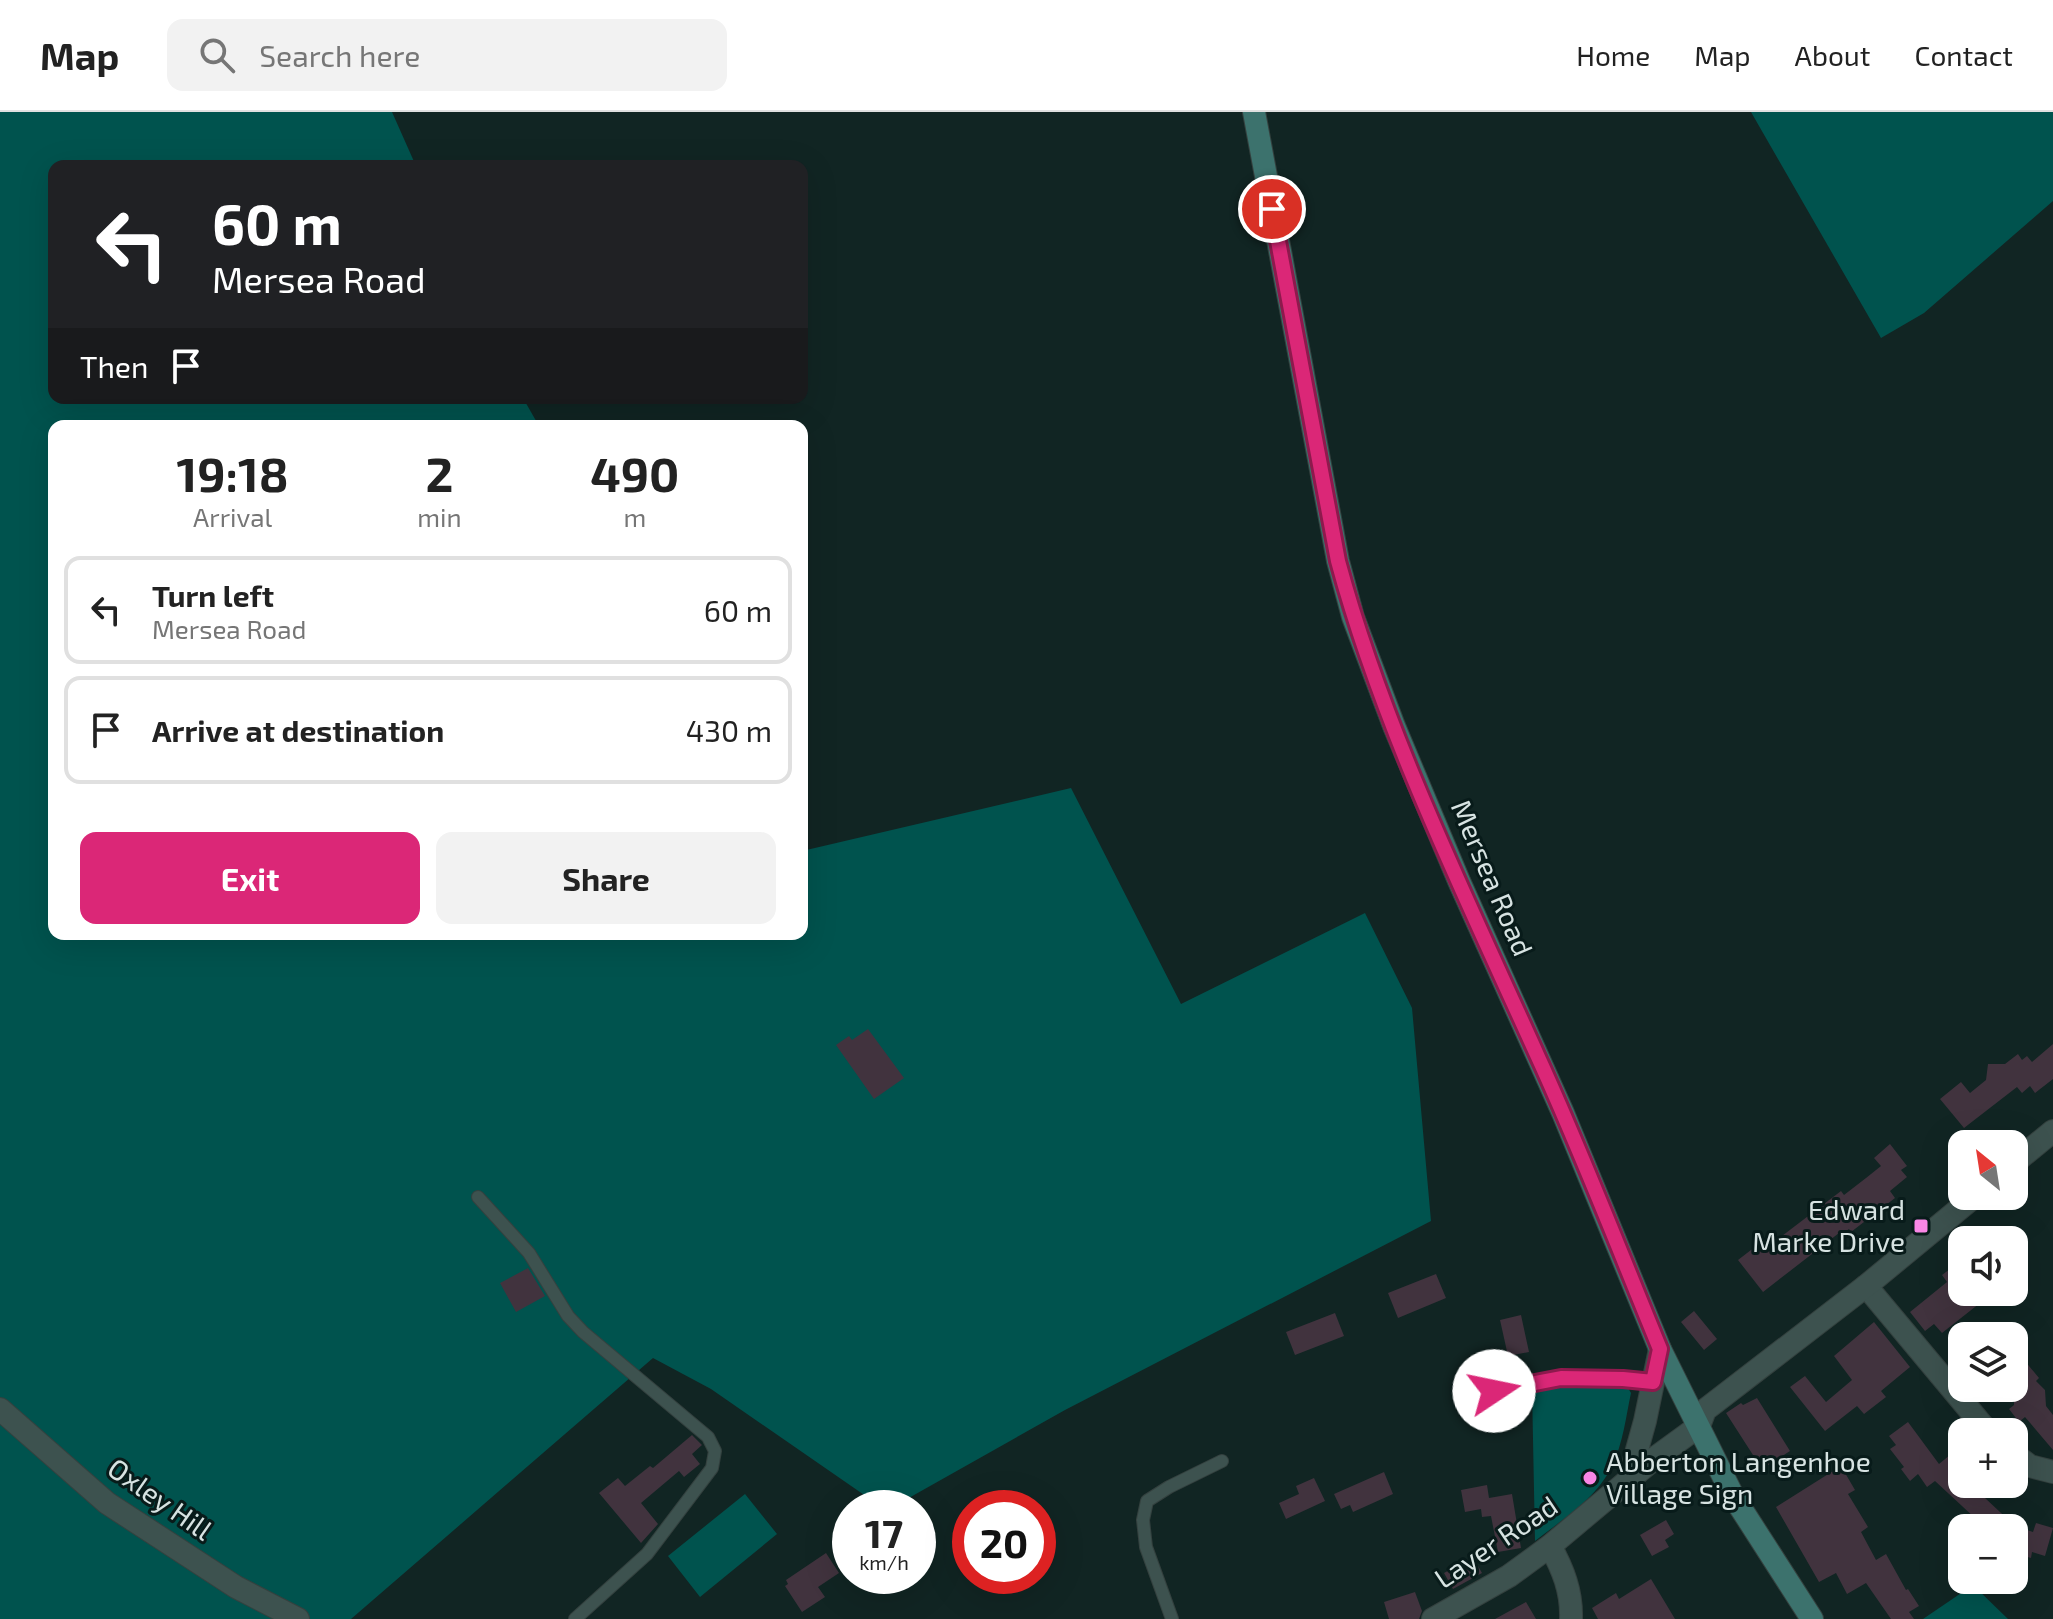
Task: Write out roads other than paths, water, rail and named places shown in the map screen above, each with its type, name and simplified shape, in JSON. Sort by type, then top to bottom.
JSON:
[{"type":"main road","name":"Mersea Road","points":[[1254,112],[1338,561],[1353,617],[1394,726],[1453,867],[1563,1113],[1660,1349],[1733,1496],[1812,1619]]},
{"type":"street","points":[[2028,1152],[2053,1131]]},
{"type":"street","name":"Layer Road","points":[[1433,1619],[1509,1576],[1550,1546],[1655,1458],[1699,1426],[1705,1410],[1866,1286],[1958,1210]]},
{"type":"street","points":[[1866,1286],[1976,1418]]},
{"type":"street","points":[[1628,1482],[1660,1349]]},
{"type":"street","name":"Oxley Hill","points":[[0,1409],[107,1503],[236,1587],[298,1619]]},
{"type":"street","points":[[2028,1464],[2053,1472]]},
{"type":"street","points":[[1550,1546],[1562,1567],[1572,1603],[1571,1619]]},
{"type":"lane","points":[[478,1197],[529,1253],[576,1324],[708,1437],[715,1451],[712,1468],[647,1554],[575,1619]]},
{"type":"lane","points":[[1494,1391],[1561,1378],[1653,1382]]},
{"type":"lane","points":[[1172,1619],[1146,1547],[1143,1520],[1147,1501],[1222,1461]]},
{"type":"place","name":"Edward Marke Drive","points":[[1921,1226]]},
{"type":"place","name":"Abberton Langenhoe Village Sign","points":[[1590,1478]]}]
